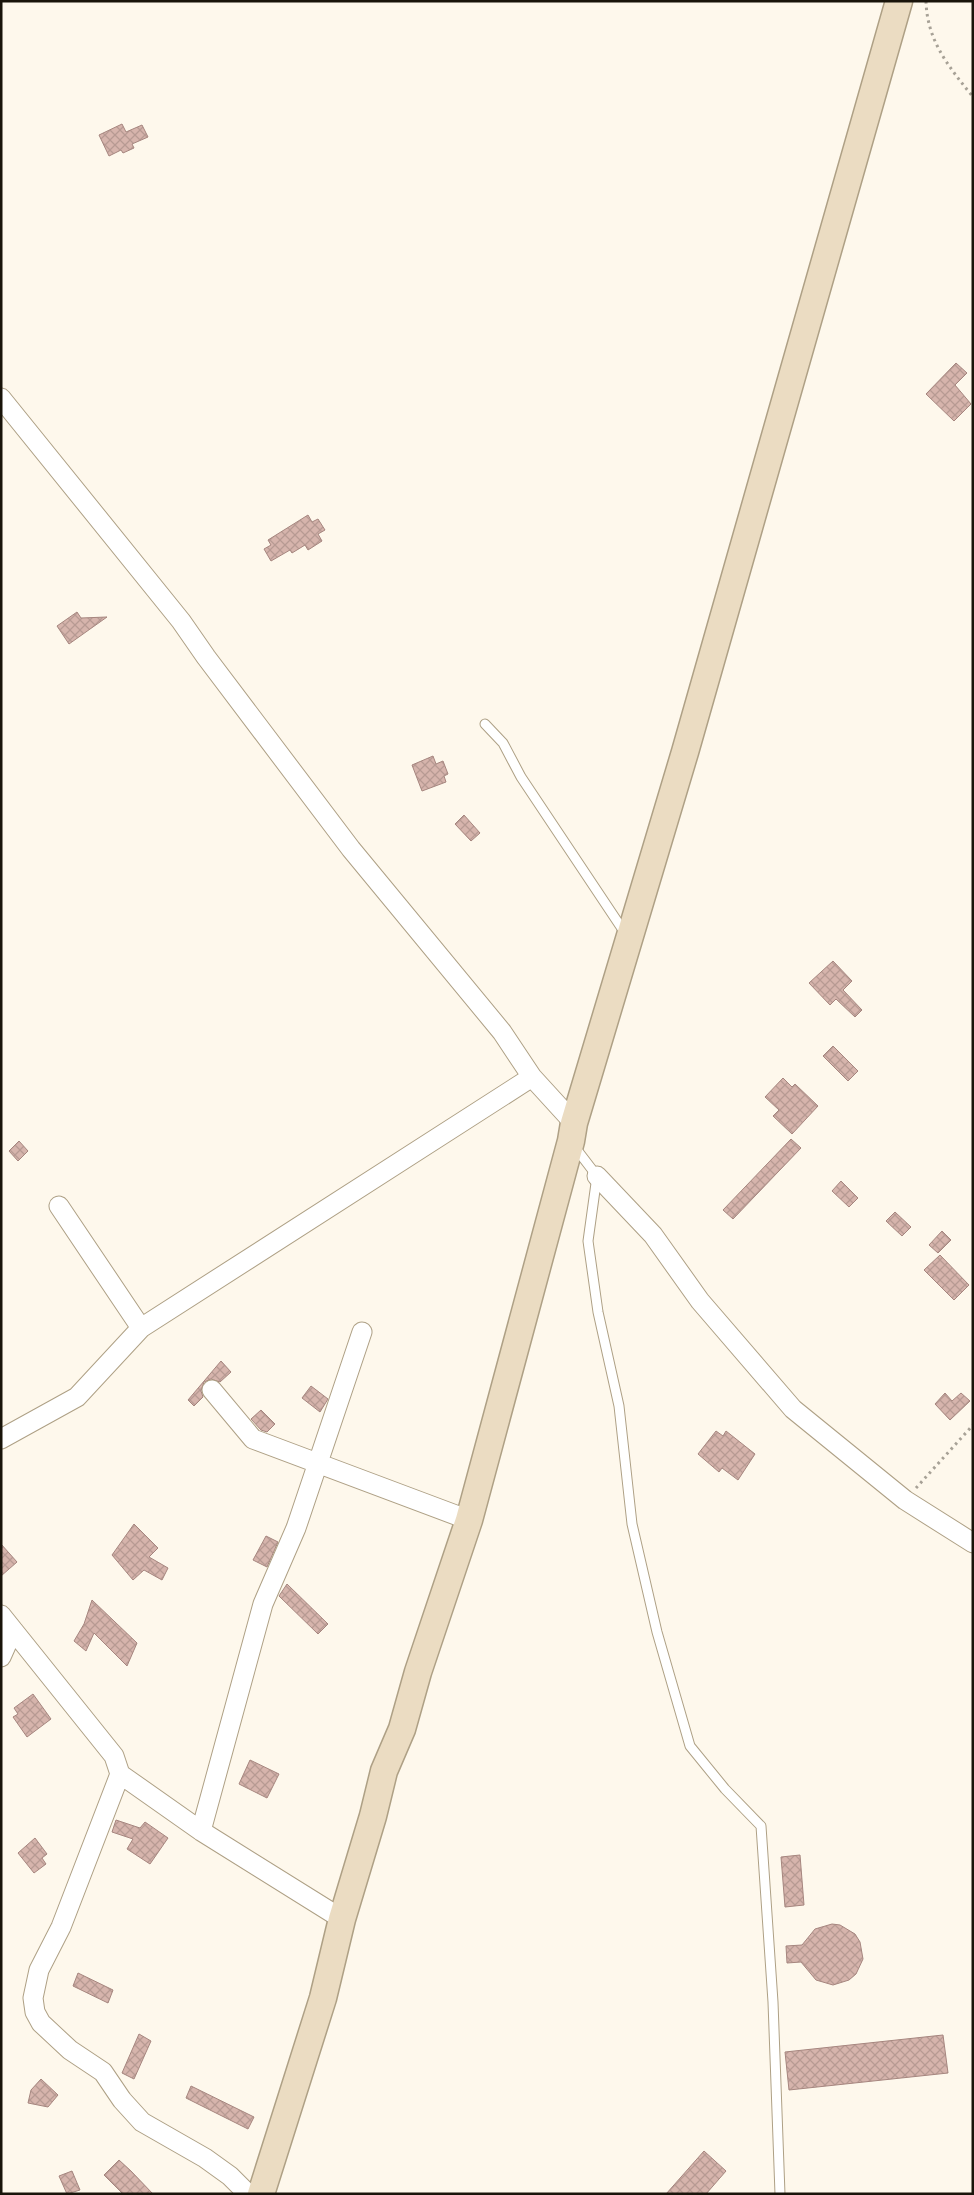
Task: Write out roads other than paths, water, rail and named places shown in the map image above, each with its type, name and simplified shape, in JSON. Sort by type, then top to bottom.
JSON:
[{"type":"main road","points":[[261,2194],[323,1998],[342,1919],[373,1816],[384,1771],[402,1728],[418,1672],[469,1520],[572,1132],[685,752],[899,1]]},
{"type":"street","points":[[1,398],[181,621],[351,849],[502,1032],[572,1132]]},
{"type":"street","points":[[1,1439],[77,1397],[141,1328],[532,1077]]},
{"type":"street","points":[[597,1176],[653,1236],[700,1301],[793,1409],[905,1500],[973,1544]]},
{"type":"street","points":[[59,1206],[141,1328]]},
{"type":"street","points":[[201,1831],[263,1604],[296,1528],[362,1332]]},
{"type":"street","points":[[212,1390],[253,1439],[469,1520]]},
{"type":"street","points":[[1,1615],[114,1756],[120,1774],[201,1831],[342,1919]]},
{"type":"street","points":[[1,1657],[13,1630]]},
{"type":"street","points":[[120,1774],[61,1927],[39,1970],[33,1998],[35,2012],[41,2023],[70,2050],[103,2072],[122,2100],[142,2122],[205,2158],[230,2176],[248,2194]]},
{"type":"lane","points":[[485,724],[503,742],[521,777],[629,940]]},
{"type":"lane","points":[[572,1132],[597,1176],[588,1241],[598,1312],[619,1406],[632,1524],[657,1632],[690,1746],[725,1790],[761,1826],[773,2002],[780,2194]]}]
